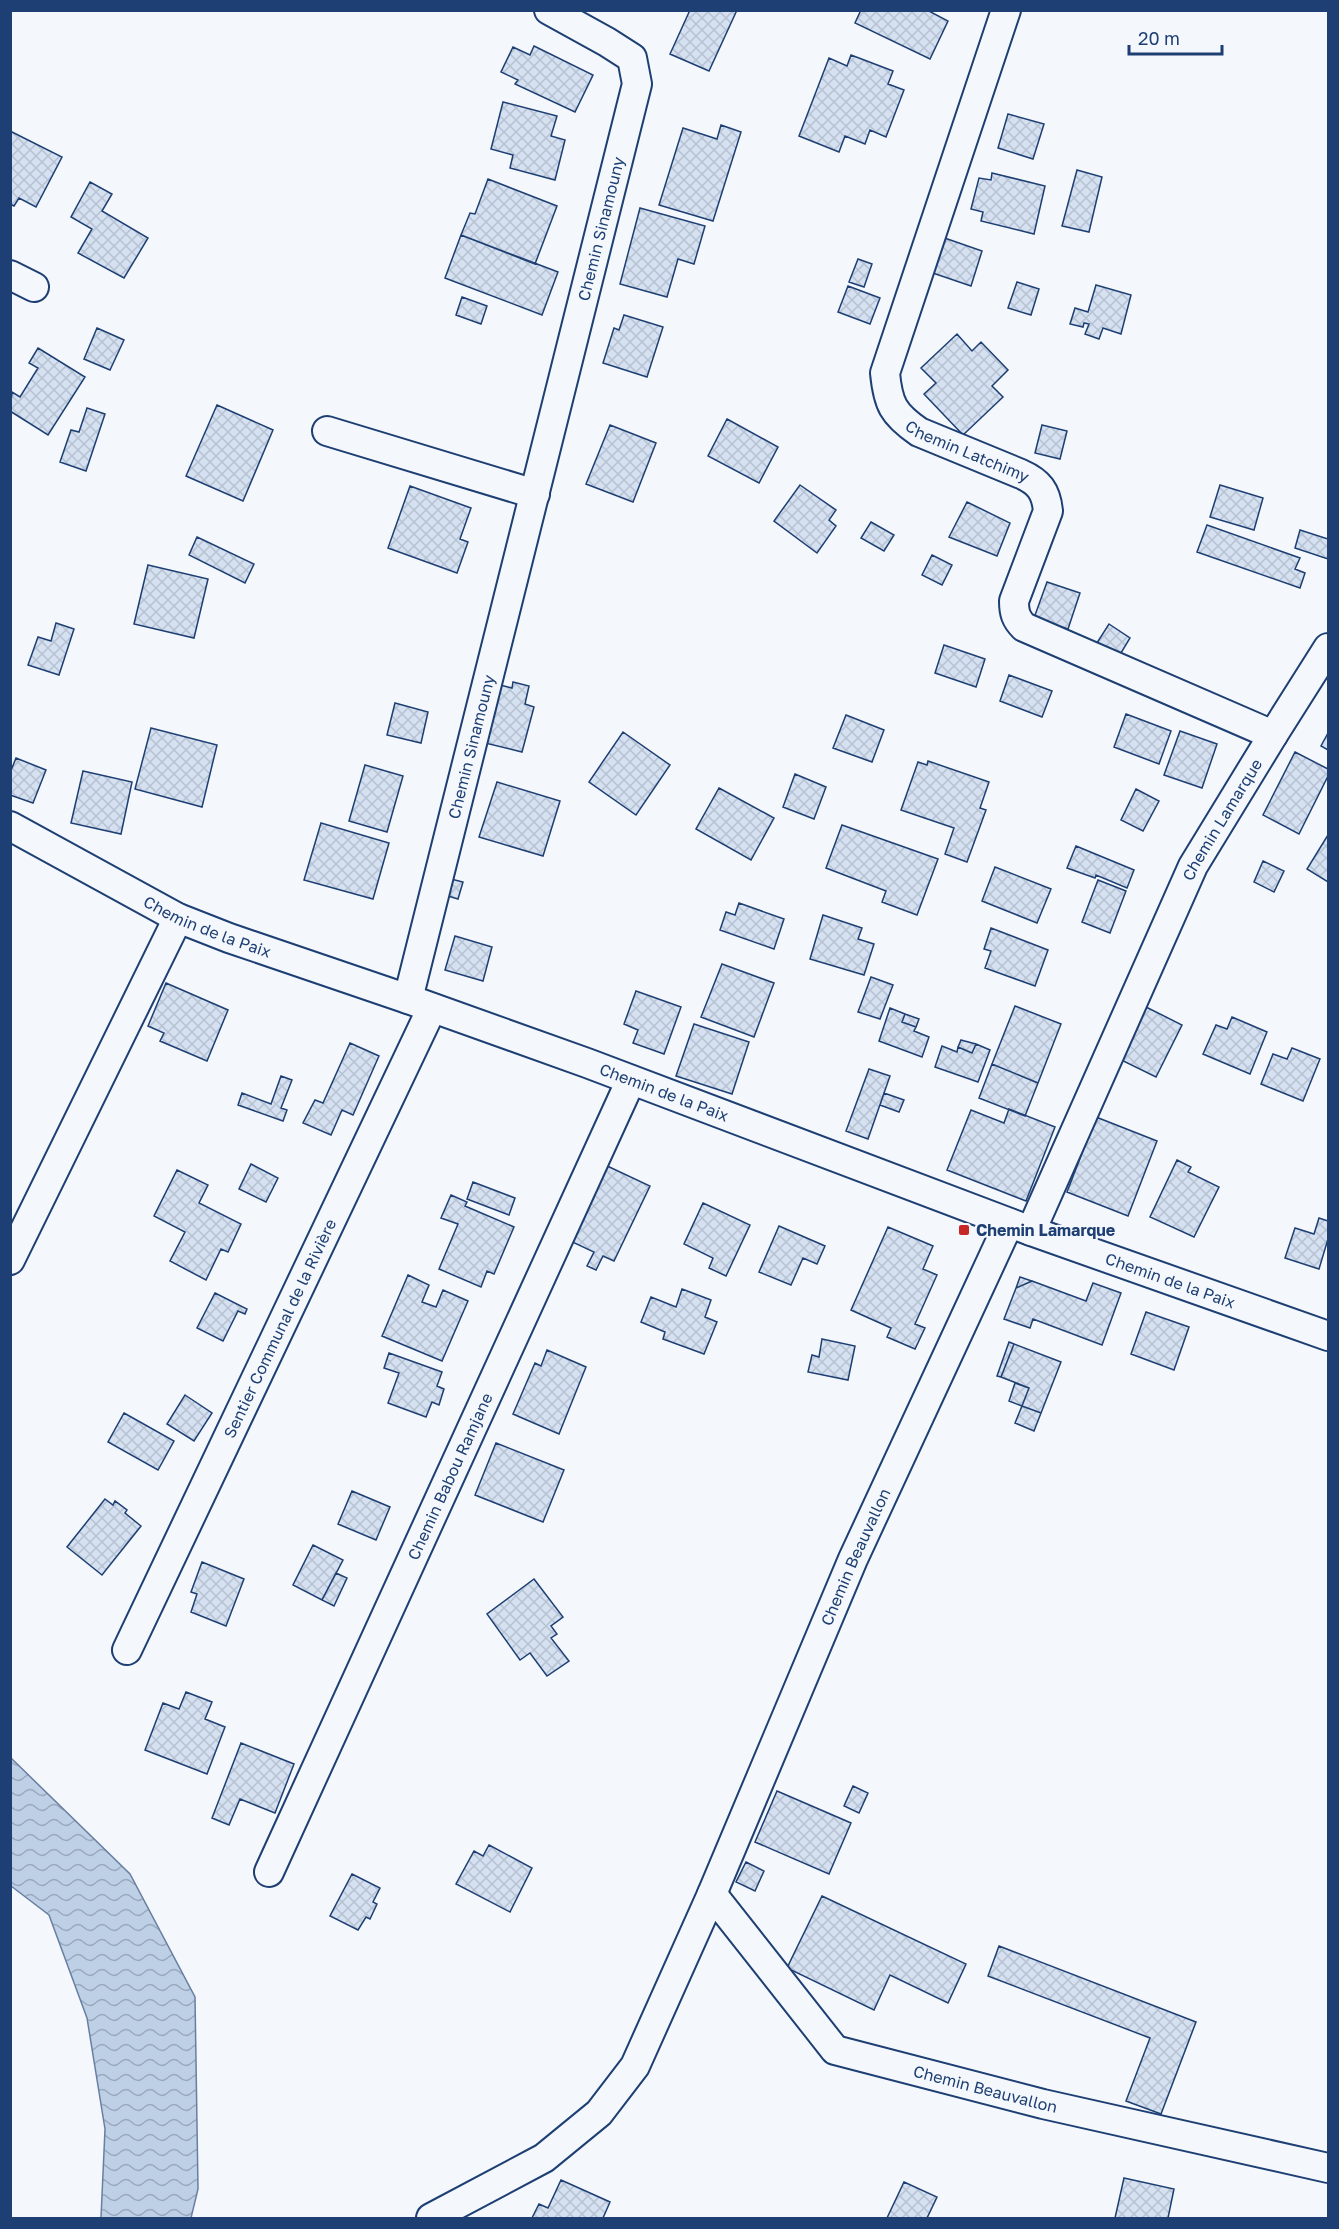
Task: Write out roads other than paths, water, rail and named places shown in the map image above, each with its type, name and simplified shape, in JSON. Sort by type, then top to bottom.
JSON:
[{"type":"street","name":"Chemin Sinamouny","points":[[420,1003],[535,494],[637,84],[632,58],[549,10]]},
{"type":"street","name":"Chemin Latchimy","points":[[1006,10],[885,373],[887,393],[893,409],[919,432],[1021,474],[1042,487],[1047,498],[1048,511],[1014,601],[1017,619],[1024,627],[1272,735]]},
{"type":"street","points":[[327,431],[535,494]]},
{"type":"street","name":"Chemin Lamarque","points":[[1020,1227],[1193,866],[1272,735],[1329,648]]},
{"type":"street","name":"Chemin de la Paix","points":[[10,826],[178,918],[229,938],[420,1003],[1020,1227],[1329,1336]]},
{"type":"street","points":[[10,1260],[178,918]]},
{"type":"street","name":"Sentier Communal de la Rivière","points":[[127,1650],[420,1003]]},
{"type":"street","name":"Chemin Babou Ramjane","points":[[269,1872],[631,1080]]},
{"type":"street","name":"Chemin Beauvallon","points":[[431,2218],[544,2158],[599,2113],[635,2066],[712,1894],[853,1559],[1020,1227]]},
{"type":"street","name":"Chemin Beauvallon","points":[[712,1894],[835,2050],[1043,2104],[1329,2168]]},
{"type":"water","points":[[11,1758],[130,1874],[195,1997],[198,2189],[191,2218],[101,2218],[105,2129],[87,2018],[49,1915],[11,1886]]},
{"type":"place","name":"Chemin Lamarque","points":[[964,1230]]}]
